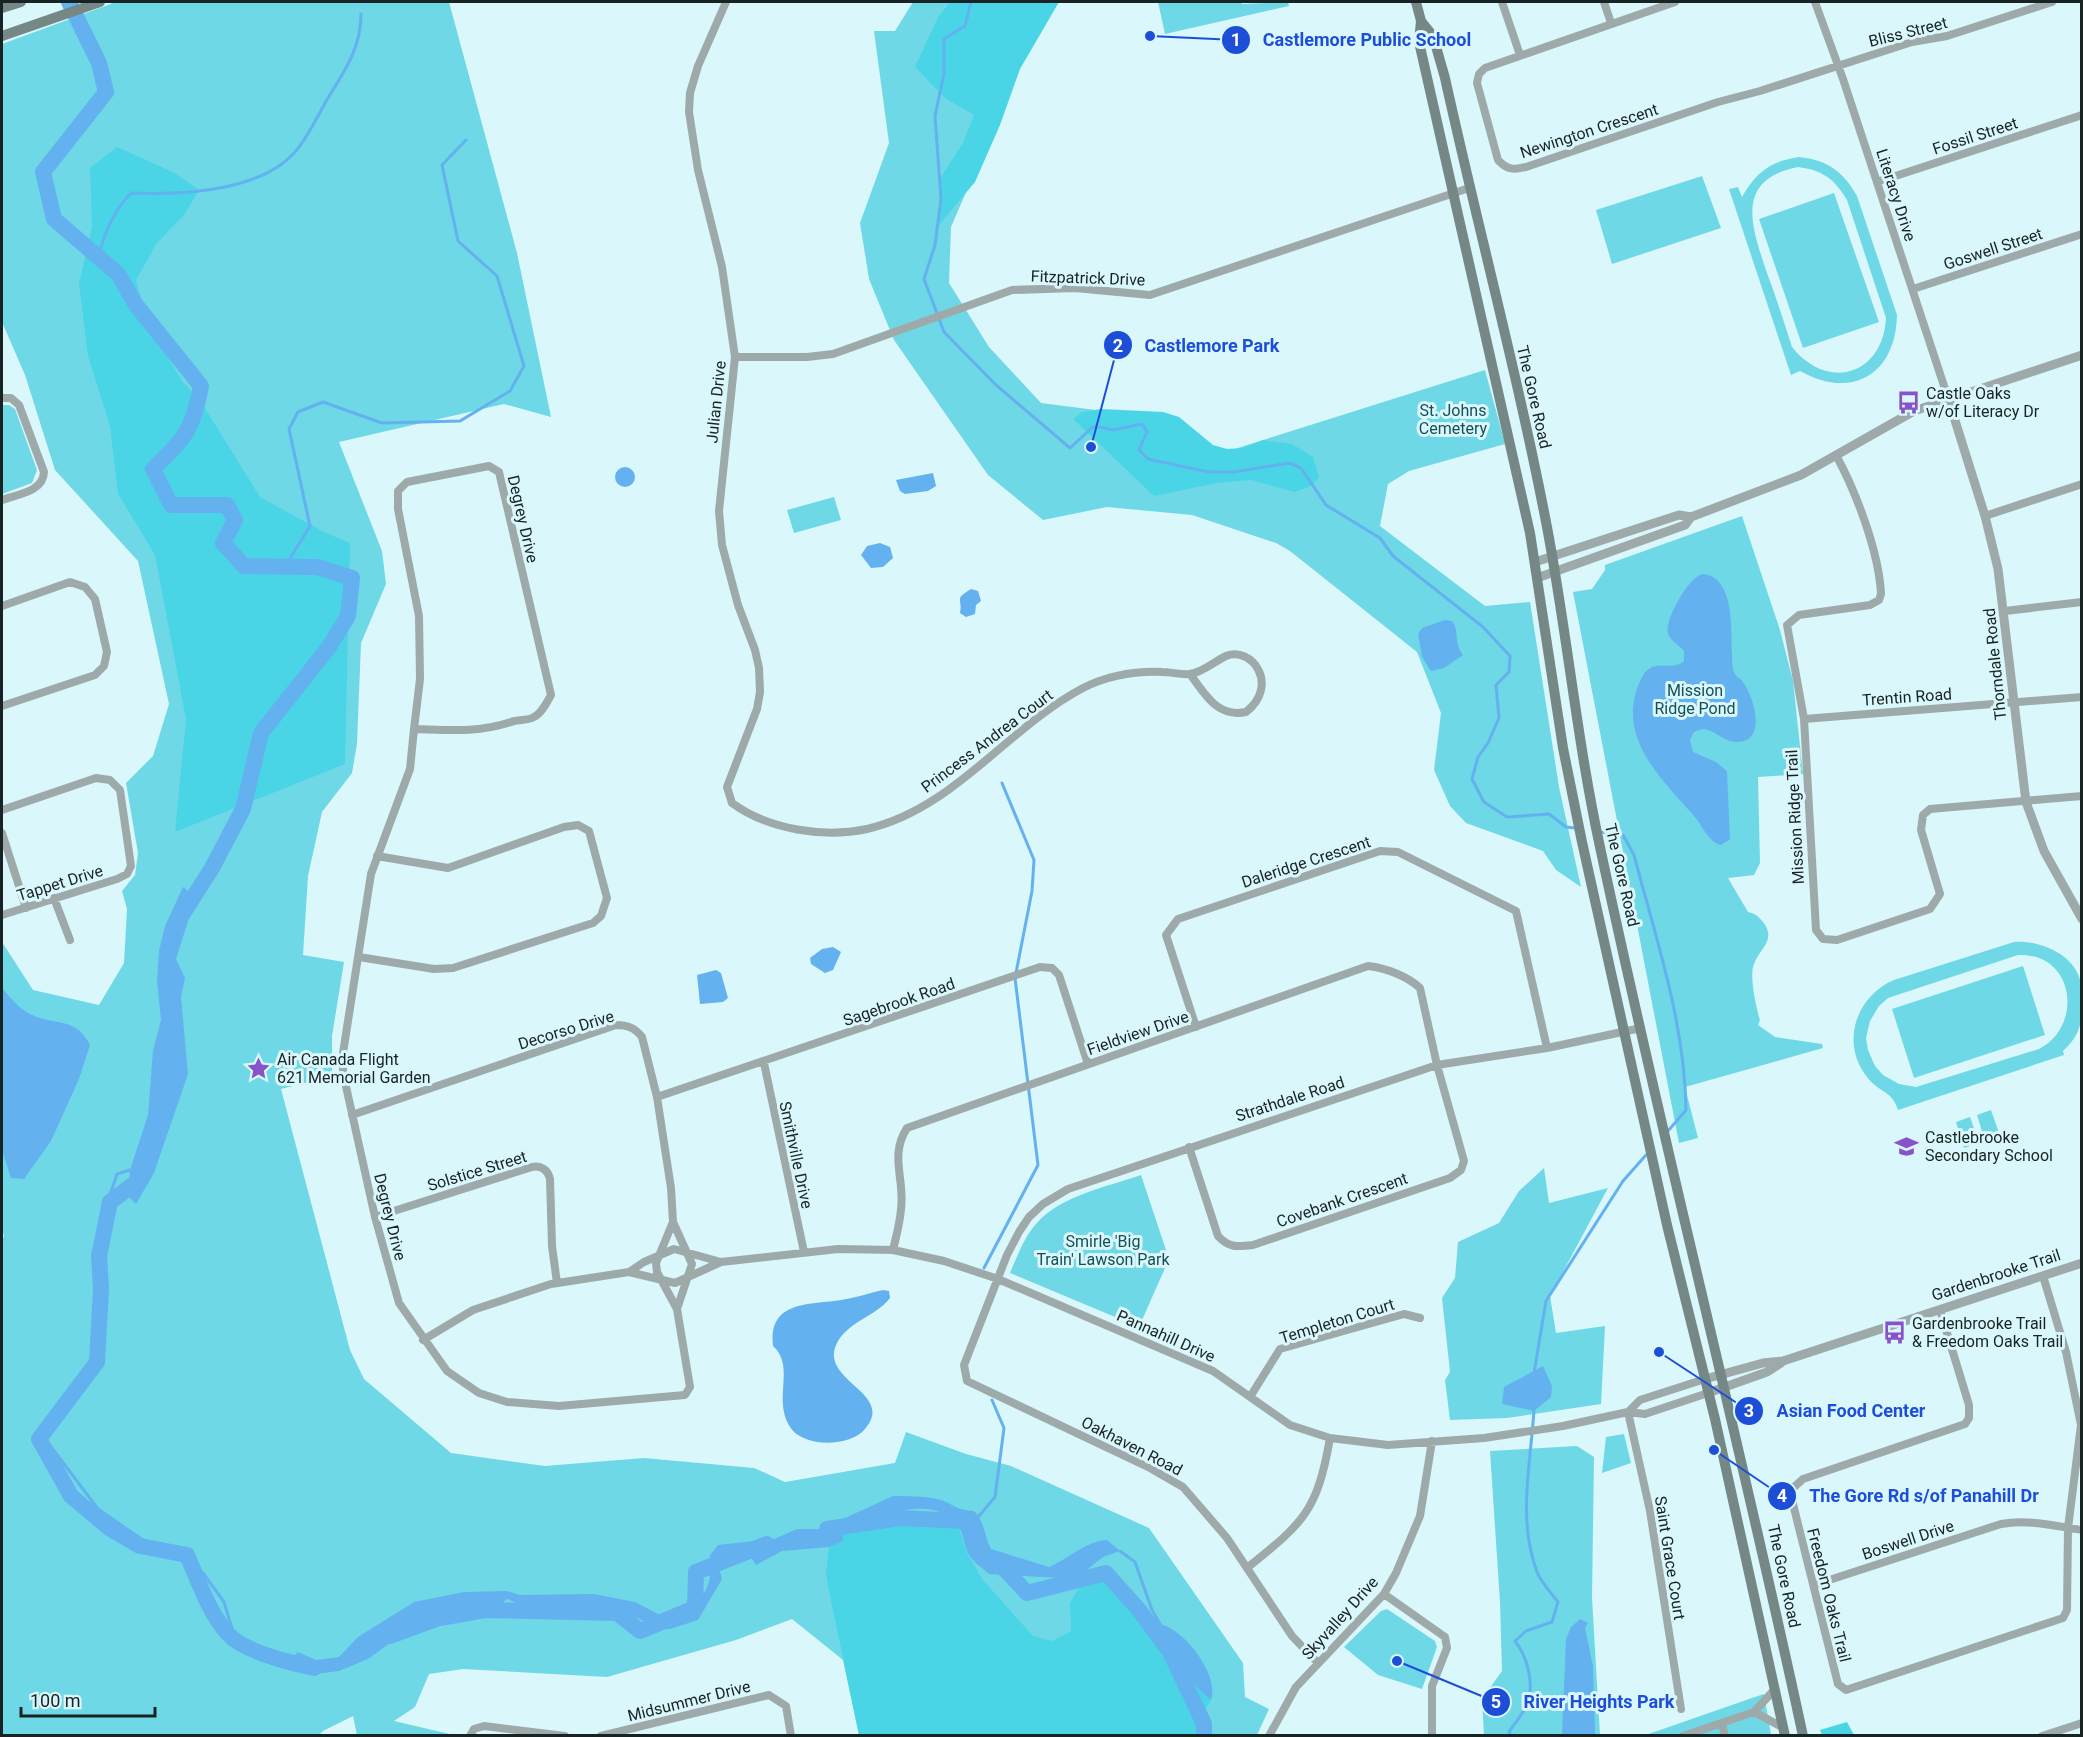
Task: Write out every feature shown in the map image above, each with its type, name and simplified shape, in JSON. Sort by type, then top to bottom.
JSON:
[{"type":"main road","points":[[2,8],[21,2]]},
{"type":"main road","name":"The Gore Road","points":[[1416,2],[1421,21],[1419,42],[1517,470],[1535,562],[1574,805],[1646,1135],[1745,1551],[1784,1729]]},
{"type":"main road","points":[[2,36],[98,3]]},
{"type":"main road","name":"The Gore Road","points":[[1421,21],[1433,36],[1520,401],[1552,557],[1600,849],[1668,1150],[1763,1547],[1803,1736]]},
{"type":"main road","points":[[1745,1551],[1763,1547]]},
{"type":"main road","points":[[1784,1729],[1800,1720]]},
{"type":"street","name":"Julian Drive","points":[[726,2],[698,66],[690,93],[689,112],[698,170],[722,267],[735,357],[719,511],[722,545],[731,581],[755,650],[760,692],[757,709],[727,787],[733,803]]},
{"type":"street","points":[[1502,2],[1520,55]]},
{"type":"street","points":[[1604,2],[1611,24]]},
{"type":"street","name":"Newington Crescent","points":[[1675,2],[1485,68],[1479,74],[1477,83],[1498,160],[1512,170],[1839,65]]},
{"type":"street","name":"Literacy Drive","points":[[1815,2],[1839,65],[1948,398]]},
{"type":"street","name":"Bliss Street","points":[[1839,65],[1912,42],[1947,36],[2052,2]]},
{"type":"street","name":"Fossil Street","points":[[1877,182],[2082,115]]},
{"type":"street","name":"Fitzpatrick Drive","points":[[735,357],[807,357],[833,354],[1012,290],[1075,288],[1150,295],[1469,188]]},
{"type":"street","name":"Goswell Street","points":[[1913,289],[2082,234]]},
{"type":"street","points":[[1537,578],[1685,525],[1691,517],[1769,489],[1836,455],[1901,416],[1948,398],[2082,355]]},
{"type":"street","points":[[2,398],[11,398],[19,405],[44,472],[43,482],[39,487],[2,501]]},
{"type":"street","name":"Thorndale Road","points":[[1948,398],[1985,516],[2005,611],[2025,802],[2044,851],[2081,918]]},
{"type":"street","name":"Mission Ridge Trail","points":[[1836,455],[1846,472],[1866,531],[1881,594],[1879,600],[1870,605],[1799,615],[1787,625],[1804,719],[1816,930],[1823,939],[1837,940],[1930,909],[1936,903],[1940,886],[1921,830],[1920,820],[1925,811],[2025,802]]},
{"type":"street","name":"Degrey Drive","points":[[414,729],[479,731],[499,727],[512,721],[534,717],[551,694],[499,472],[489,466],[407,482],[398,491],[398,509],[419,616],[420,679],[414,729],[410,769],[371,874],[343,1073],[375,1217],[399,1303],[447,1371],[478,1393],[507,1402],[559,1406],[685,1395],[690,1387],[677,1309],[662,1279]]},
{"type":"street","points":[[1985,516],[2082,484]]},
{"type":"street","points":[[1535,562],[1679,514],[1691,517]]},
{"type":"street","points":[[2,606],[70,582],[78,584],[95,599],[107,652],[104,666],[95,675],[2,706]]},
{"type":"street","points":[[2005,611],[2082,602]]},
{"type":"street","name":"Princess Andrea Court","points":[[733,803],[765,819],[803,830],[833,833],[868,828],[902,818],[935,800],[1058,703],[1086,687],[1126,674],[1147,672],[1190,674],[1230,655],[1239,656],[1255,665],[1261,674],[1262,692],[1258,700],[1246,712],[1226,712],[1210,702],[1190,674]]},
{"type":"street","name":"Trentin Road","points":[[1804,719],[2082,697]]},
{"type":"street","name":"Tappet Drive","points":[[2,810],[96,778],[110,780],[120,790],[131,866],[127,874],[2,915]]},
{"type":"street","points":[[2025,802],[2082,796]]},
{"type":"street","points":[[359,957],[434,969],[453,968],[593,923],[605,908],[607,898],[589,831],[578,825],[564,826],[448,868],[377,856]]},
{"type":"street","points":[[2,833],[26,908]]},
{"type":"street","name":"Daleridge Crescent","points":[[1196,1027],[1167,935],[1178,919],[1380,851],[1398,852],[1516,911],[1547,1048]]},
{"type":"street","points":[[54,898],[70,940]]},
{"type":"street","name":"Fieldview Drive","points":[[893,1250],[901,1209],[902,1187],[897,1147],[907,1128],[1368,966],[1412,981],[1420,988],[1437,1065]]},
{"type":"street","name":"Sagebrook Road","points":[[657,1097],[764,1063],[1040,967],[1052,969],[1059,975],[1088,1064]]},
{"type":"street","name":"Decorso Drive","points":[[352,1115],[616,1025],[631,1027],[642,1037],[657,1097],[671,1188],[673,1222],[661,1255]]},
{"type":"street","name":"Strathdale Road","points":[[998,1279],[1007,1255],[1029,1217],[1056,1194],[1189,1147],[1437,1065],[1547,1048],[1641,1028]]},
{"type":"street","name":"Smithville Drive","points":[[764,1063],[804,1252]]},
{"type":"street","name":"Covebank Crescent","points":[[1189,1147],[1218,1236],[1226,1244],[1235,1247],[1253,1245],[1450,1178],[1461,1170],[1464,1161],[1462,1152],[1437,1065]]},
{"type":"street","name":"Solstice Street","points":[[375,1217],[532,1167],[540,1167],[547,1171],[550,1179],[552,1246],[557,1283]]},
{"type":"street","points":[[673,1222],[692,1270],[686,1279]]},
{"type":"street","name":"Pannahill Drive","points":[[423,1340],[473,1310],[511,1295],[557,1283],[629,1272],[674,1249],[721,1262]]},
{"type":"street","name":"Pannahill Drive","points":[[629,1272],[670,1283],[686,1279],[721,1262],[804,1252],[893,1250],[944,1261],[998,1279],[1213,1371],[1290,1425],[1330,1438],[1388,1445],[1484,1438],[1563,1426],[1628,1412],[1645,1414],[1708,1393]]},
{"type":"street","points":[[661,1255],[656,1263],[657,1272],[662,1279]]},
{"type":"street","name":"Gardenbrooke Trail","points":[[1705,1379],[1763,1363],[1783,1361],[2082,1263]]},
{"type":"street","points":[[2043,1276],[2063,1342],[2080,1416],[2080,1440],[2068,1528]]},
{"type":"street","name":"Degrey Drive","points":[[677,1309],[686,1279]]},
{"type":"street","name":"Oakhaven Road","points":[[998,1279],[964,1365],[967,1381],[1150,1468],[1183,1487],[1227,1538],[1292,1636],[1318,1663]]},
{"type":"street","name":"Freedom Oaks Trail","points":[[1940,1310],[1969,1405],[1969,1418],[1958,1428],[1797,1483],[1791,1495],[1838,1684],[1846,1690],[2063,1618],[2067,1610],[2068,1528]]},
{"type":"street","name":"Templeton Court","points":[[1250,1397],[1280,1348],[1404,1314],[1420,1318]]},
{"type":"street","name":"Gardenbrooke Trail","points":[[1708,1393],[1767,1372],[1783,1361]]},
{"type":"street","name":"Pannahill Drive","points":[[1628,1412],[1640,1400],[1705,1379]]},
{"type":"street","name":"Saint Grace Court","points":[[1628,1412],[1650,1511],[1681,1709]]},
{"type":"street","points":[[1247,1568],[1298,1526],[1315,1500],[1330,1438]]},
{"type":"street","name":"Skyvalley Drive","points":[[1269,1736],[1296,1687],[1384,1594],[1396,1573],[1420,1516],[1432,1441]]},
{"type":"street","name":"Boswell Drive","points":[[1814,1585],[2001,1524],[2027,1522],[2082,1530]]},
{"type":"street","points":[[1384,1594],[1445,1637],[1447,1648],[1432,1686],[1432,1736]]},
{"type":"street","points":[[1683,1736],[1755,1712],[1775,1688]]},
{"type":"street","name":"Midsummer Drive","points":[[601,1736],[769,1695],[786,1706],[791,1736]]},
{"type":"street","points":[[1755,1712],[1784,1729]]},
{"type":"street","points":[[2042,1736],[2082,1723]]},
{"type":"street","points":[[1722,1724],[1725,1736]]},
{"type":"street","points":[[470,1736],[474,1729],[484,1726],[565,1736]]},
{"type":"green space","points":[[116,2],[449,2],[517,253],[551,417],[504,404],[339,442],[382,551],[386,584],[361,643],[357,744],[352,773],[322,812],[308,876],[303,955],[344,962],[332,1036],[332,1076],[281,1089],[350,1350],[364,1379],[451,1453],[545,1466],[644,1458],[754,1468],[785,1482],[895,1463],[906,1432],[966,1454],[1011,1466],[1149,1528],[1243,1663],[1245,1697],[1269,1709],[1257,1735],[859,1735],[843,1660],[792,1619],[736,1640],[607,1677],[463,1669],[429,1674],[415,1707],[394,1721],[454,1735],[357,1735],[353,1716],[319,1735],[2,1735],[2,1238],[4,1237],[2,1226],[2,942],[33,990],[99,1005],[124,963],[127,909],[122,891],[135,875],[138,853],[126,783],[153,756],[169,704],[138,561],[55,470],[25,375],[2,322],[2,44]]},
{"type":"green space","name":"St. Johns Cemetery","points":[[913,2],[1071,2],[1052,3],[1031,41],[951,227],[949,283],[989,347],[1041,403],[1150,417],[1225,452],[1485,370],[1505,444],[1409,471],[1388,484],[1380,526],[1485,606],[1530,602],[1559,787],[1581,887],[1556,870],[1543,851],[1466,823],[1450,806],[1434,770],[1441,713],[1417,652],[1290,551],[1276,543],[1192,515],[1107,507],[1043,520],[988,475],[894,340],[869,279],[860,223],[889,143],[874,31],[895,31]]},
{"type":"green space","points":[[1158,2],[1241,2],[1242,4],[1288,2],[1289,6],[1165,34]]},
{"type":"green space","points":[[1799,157],[1826,164],[1840,173],[1852,187],[1897,315],[1895,336],[1889,353],[1879,367],[1853,382],[1837,383],[1800,371],[1791,375],[1729,189],[1738,187],[1742,197],[1765,169]],"holes":[[[1798,167],[1814,170],[1833,181],[1847,200],[1886,318],[1883,337],[1875,353],[1864,364],[1851,371],[1837,373],[1821,369],[1806,361],[1792,347],[1756,239],[1752,208],[1756,194],[1764,183],[1777,173]]]},
{"type":"green space","points":[[1702,176],[1721,228],[1612,264],[1596,210]]},
{"type":"green space","points":[[1834,193],[1879,322],[1803,348],[1759,219]]},
{"type":"green space","points":[[2,405],[9,405],[15,409],[37,470],[32,483],[2,494]]},
{"type":"green space","points":[[834,497],[841,520],[794,533],[787,510]]},
{"type":"green space","name":"Mission Ridge Pond","points":[[1742,516],[1780,630],[1793,681],[1803,774],[1758,777],[1760,863],[1754,875],[1728,878],[1748,912],[1760,918],[1767,928],[1768,939],[1754,964],[1752,976],[1760,1020],[1758,1025],[1775,1037],[1822,1044],[1823,1048],[1685,1087],[1698,1138],[1679,1143],[1573,592],[1592,589],[1605,570],[1605,565]]},
{"type":"green space","points":[[2014,942],[2035,943],[2064,957],[2077,973],[2082,992],[2080,1025],[2076,1036],[2063,1051],[2064,1055],[1898,1110],[1889,1095],[1867,1077],[1854,1050],[1856,1022],[1862,1009],[1881,987],[1894,980]],"holes":[[[2018,955],[2037,958],[2052,966],[2062,978],[2067,993],[2067,1009],[2062,1025],[2053,1039],[2039,1049],[1916,1087],[1899,1084],[1883,1075],[1875,1066],[1866,1038],[1870,1021],[1879,1006],[1888,998]]]},
{"type":"green space","points":[[2023,966],[2045,1035],[1914,1078],[1892,1009]]},
{"type":"green space","points":[[1991,1110],[2000,1136],[1985,1141],[1977,1115]]},
{"type":"green space","points":[[1970,1117],[1979,1143],[1964,1148],[1956,1122]]},
{"type":"green space","points":[[1544,1168],[1549,1203],[1608,1188],[1550,1296],[1556,1333],[1605,1326],[1601,1404],[1507,1418],[1450,1420],[1445,1380],[1450,1372],[1442,1298],[1455,1278],[1458,1242],[1499,1223],[1519,1191]]},
{"type":"green space","name":"Smirle 'Big Train' Lawson Park","points":[[1141,1175],[1169,1259],[1139,1327],[1010,1273],[1028,1235],[1046,1214],[1085,1193]]},
{"type":"green space","points":[[1624,1434],[1631,1463],[1602,1473],[1606,1437]]},
{"type":"green space","points":[[1577,1446],[1594,1457],[1592,1598],[1600,1735],[1484,1735],[1482,1699],[1502,1671],[1490,1451]]},
{"type":"green space","points":[[1387,1609],[1435,1641],[1437,1647],[1422,1689],[1378,1675],[1344,1647],[1381,1611]]},
{"type":"green space","points":[[1764,1694],[1771,1735],[1643,1736],[1749,1699]]},
{"type":"shaded area","points":[[950,2],[1059,2],[1020,69],[1000,125],[975,182],[939,225],[940,178],[963,143],[974,115],[945,98],[915,67],[938,17]]},
{"type":"shaded area","points":[[117,147],[175,173],[199,190],[184,215],[157,243],[136,280],[147,322],[182,381],[200,400],[260,497],[324,532],[350,543],[345,764],[175,832],[186,719],[155,555],[118,494],[110,426],[88,356],[79,284],[92,227],[90,168]]},
{"type":"shaded area","points":[[1101,409],[1163,412],[1179,417],[1213,445],[1227,449],[1243,448],[1263,440],[1292,444],[1313,457],[1319,477],[1311,486],[1295,492],[1251,480],[1217,483],[1154,496],[1073,419],[1082,412]]},
{"type":"shaded area","points":[[625,467],[632,470],[635,477],[632,484],[625,487],[618,484],[615,477],[618,470]]},
{"type":"shaded area","points":[[933,473],[936,486],[928,491],[905,494],[900,491],[896,480]]},
{"type":"shaded area","points":[[880,543],[890,547],[893,558],[883,567],[871,568],[861,555],[867,546]]},
{"type":"shaded area","points":[[1702,574],[1713,577],[1726,594],[1731,618],[1733,670],[1747,689],[1756,718],[1752,735],[1746,740],[1732,741],[1702,729],[1694,732],[1690,740],[1693,752],[1716,762],[1727,771],[1730,839],[1721,845],[1709,837],[1655,771],[1637,737],[1633,719],[1634,700],[1641,679],[1646,672],[1656,666],[1674,666],[1684,661],[1684,651],[1671,638],[1668,627],[1678,600],[1690,583]]},
{"type":"shaded area","points":[[971,589],[978,591],[981,601],[976,605],[975,614],[966,617],[960,613],[960,597]]},
{"type":"shaded area","points":[[1445,620],[1452,621],[1463,655],[1444,668],[1431,671],[1422,657],[1418,634],[1422,628]]},
{"type":"shaded area","points":[[183,887],[200,901],[189,918],[176,959],[185,978],[181,997],[188,1074],[154,1173],[136,1204],[128,1196],[130,1170],[148,1115],[153,1051],[161,1020],[157,980],[159,951],[165,926]]},
{"type":"shaded area","points":[[833,947],[841,952],[833,970],[825,973],[811,964],[810,958],[822,949]]},
{"type":"shaded area","points":[[716,970],[721,973],[728,998],[723,1002],[700,1004],[697,975]]},
{"type":"shaded area","points":[[2,988],[26,1012],[39,1018],[71,1026],[84,1036],[90,1045],[79,1079],[51,1141],[24,1179],[11,1178],[2,1150]]},
{"type":"shaded area","points":[[883,1290],[889,1291],[890,1298],[878,1310],[843,1334],[838,1341],[834,1355],[837,1366],[845,1377],[871,1405],[872,1416],[865,1429],[849,1439],[827,1443],[815,1442],[796,1434],[785,1416],[783,1364],[780,1354],[773,1346],[773,1331],[777,1320],[794,1308]]},
{"type":"shaded area","points":[[1543,1366],[1552,1386],[1551,1397],[1534,1411],[1502,1404],[1504,1387]]},
{"type":"shaded area","points":[[893,1496],[932,1498],[974,1511],[978,1515],[991,1549],[1049,1567],[1099,1541],[1107,1540],[1120,1551],[1103,1557],[1079,1576],[1059,1578],[989,1574],[969,1555],[960,1528],[950,1517],[938,1511],[909,1509],[850,1523],[843,1534],[843,1541],[829,1547],[782,1551],[756,1565],[748,1553],[736,1550],[724,1556],[718,1564],[722,1579],[698,1620],[670,1629],[662,1629],[623,1612],[595,1608],[517,1609],[514,1602],[507,1599],[497,1607],[463,1607],[426,1617],[368,1659],[339,1671],[315,1674],[295,1666],[290,1660],[298,1652],[316,1660],[339,1657],[358,1637],[414,1602],[464,1592],[507,1591],[520,1595],[594,1594],[635,1602],[660,1615],[679,1614],[696,1602],[706,1590],[710,1576],[710,1555],[718,1545],[774,1539],[797,1529],[821,1529]]},
{"type":"shaded area","points":[[949,1518],[959,1528],[967,1553],[983,1580],[1033,1636],[1052,1641],[1071,1631],[1070,1603],[1089,1571],[1101,1568],[1160,1624],[1166,1645],[1179,1666],[1211,1700],[1203,1713],[1204,1735],[859,1735],[826,1574],[829,1547],[842,1541],[843,1534],[906,1520]]},
{"type":"shaded area","points":[[1580,1619],[1588,1623],[1585,1628],[1593,1666],[1595,1735],[1562,1735],[1566,1639],[1571,1627]]},
{"type":"shaded area","points":[[1160,1624],[1179,1634],[1198,1654],[1210,1678],[1211,1700],[1179,1666],[1166,1645]]},
{"type":"shaded area","points":[[1847,1722],[1854,1735],[1822,1735],[1820,1730]]},
{"type":"waterway","points":[[69,2],[99,63],[106,92],[43,172],[54,219],[118,274],[136,305],[201,386],[195,413],[186,432],[153,469],[171,505],[227,505],[235,520],[223,543],[244,566],[317,567],[352,578],[348,616],[329,647],[261,733],[243,809],[212,868],[182,915]]},
{"type":"waterway","points":[[971,2],[965,26],[944,39],[944,74],[935,116],[941,199],[935,245],[924,279],[944,332],[996,385],[1070,448],[1094,426],[1113,430],[1142,424],[1147,432],[1139,450],[1148,459],[1209,472],[1234,472],[1289,463],[1301,468],[1326,505],[1380,538],[1393,556],[1483,627],[1510,656],[1509,672],[1496,685],[1499,718],[1488,743],[1478,757],[1472,779],[1484,802],[1507,817],[1549,814],[1566,827],[1575,828]]},
{"type":"waterway","points":[[98,258],[110,223],[119,207],[131,193],[195,191],[241,183],[262,176],[295,152],[309,133],[351,58],[358,38],[361,14]]},
{"type":"waterway","points":[[284,568],[310,526],[289,429],[298,412],[323,402],[382,423],[460,421],[510,391],[524,366],[497,276],[458,241],[442,165],[466,140]]},
{"type":"waterway","points":[[984,1268],[1038,1165],[1015,978],[1032,891],[1034,860],[1002,783]]},
{"type":"waterway","points":[[1600,832],[1623,835],[1634,855],[1668,981],[1681,1045],[1686,1110],[1668,1131]]},
{"type":"waterway","points":[[1534,1373],[1546,1301],[1623,1181],[1646,1155]]},
{"type":"waterway","points":[[130,1170],[117,1174],[95,1242],[105,1301],[105,1327],[102,1344],[86,1375],[54,1415],[46,1440],[98,1509],[143,1540],[178,1550],[203,1573],[224,1602],[233,1632],[243,1640],[290,1660]]},
{"type":"waterway","points":[[144,1172],[142,1178],[110,1202],[99,1256],[101,1288],[97,1362],[39,1439],[71,1496],[109,1528],[140,1546],[187,1555],[215,1616],[235,1640],[268,1656],[314,1668]]},
{"type":"waterway","points":[[979,1516],[995,1497],[1004,1428],[992,1400]]},
{"type":"waterway","points":[[1511,1736],[1509,1732],[1525,1708],[1530,1688],[1526,1662],[1515,1641],[1526,1631],[1552,1622],[1558,1602],[1537,1572],[1528,1531],[1526,1511],[1534,1409]]},
{"type":"waterway","points":[[827,1529],[900,1518],[965,1521],[971,1528]]},
{"type":"waterway","points":[[390,1636],[436,1619],[486,1610],[617,1613],[640,1631],[695,1608],[696,1572],[767,1544]]},
{"type":"waterway","points":[[1120,1551],[1135,1562],[1152,1610],[1160,1624]]},
{"type":"waterway","points":[[996,1560],[1027,1593],[1106,1573],[1139,1610],[1170,1652],[1204,1724],[1204,1736]]},
{"type":"place","name":"Castlemore Public School","points":[[1150,36]]},
{"type":"place","name":"Castle Oaks w/of Literacy Dr","points":[[1908,402]]},
{"type":"place","name":"Castlemore Park","points":[[1091,447]]},
{"type":"place","name":"Air Canada Flight 621 Memorial Garden","points":[[259,1068]]},
{"type":"place","name":"Castlebrooke Secondary School","points":[[1907,1146]]},
{"type":"place","name":"Gardenbrooke Trail & Freedom Oaks Trail","points":[[1894,1332]]},
{"type":"place","name":"Asian Food Center","points":[[1659,1352]]},
{"type":"place","name":"The Gore Rd s/of Panahill Dr","points":[[1714,1450]]},
{"type":"place","name":"River Heights Park","points":[[1397,1661]]}]
